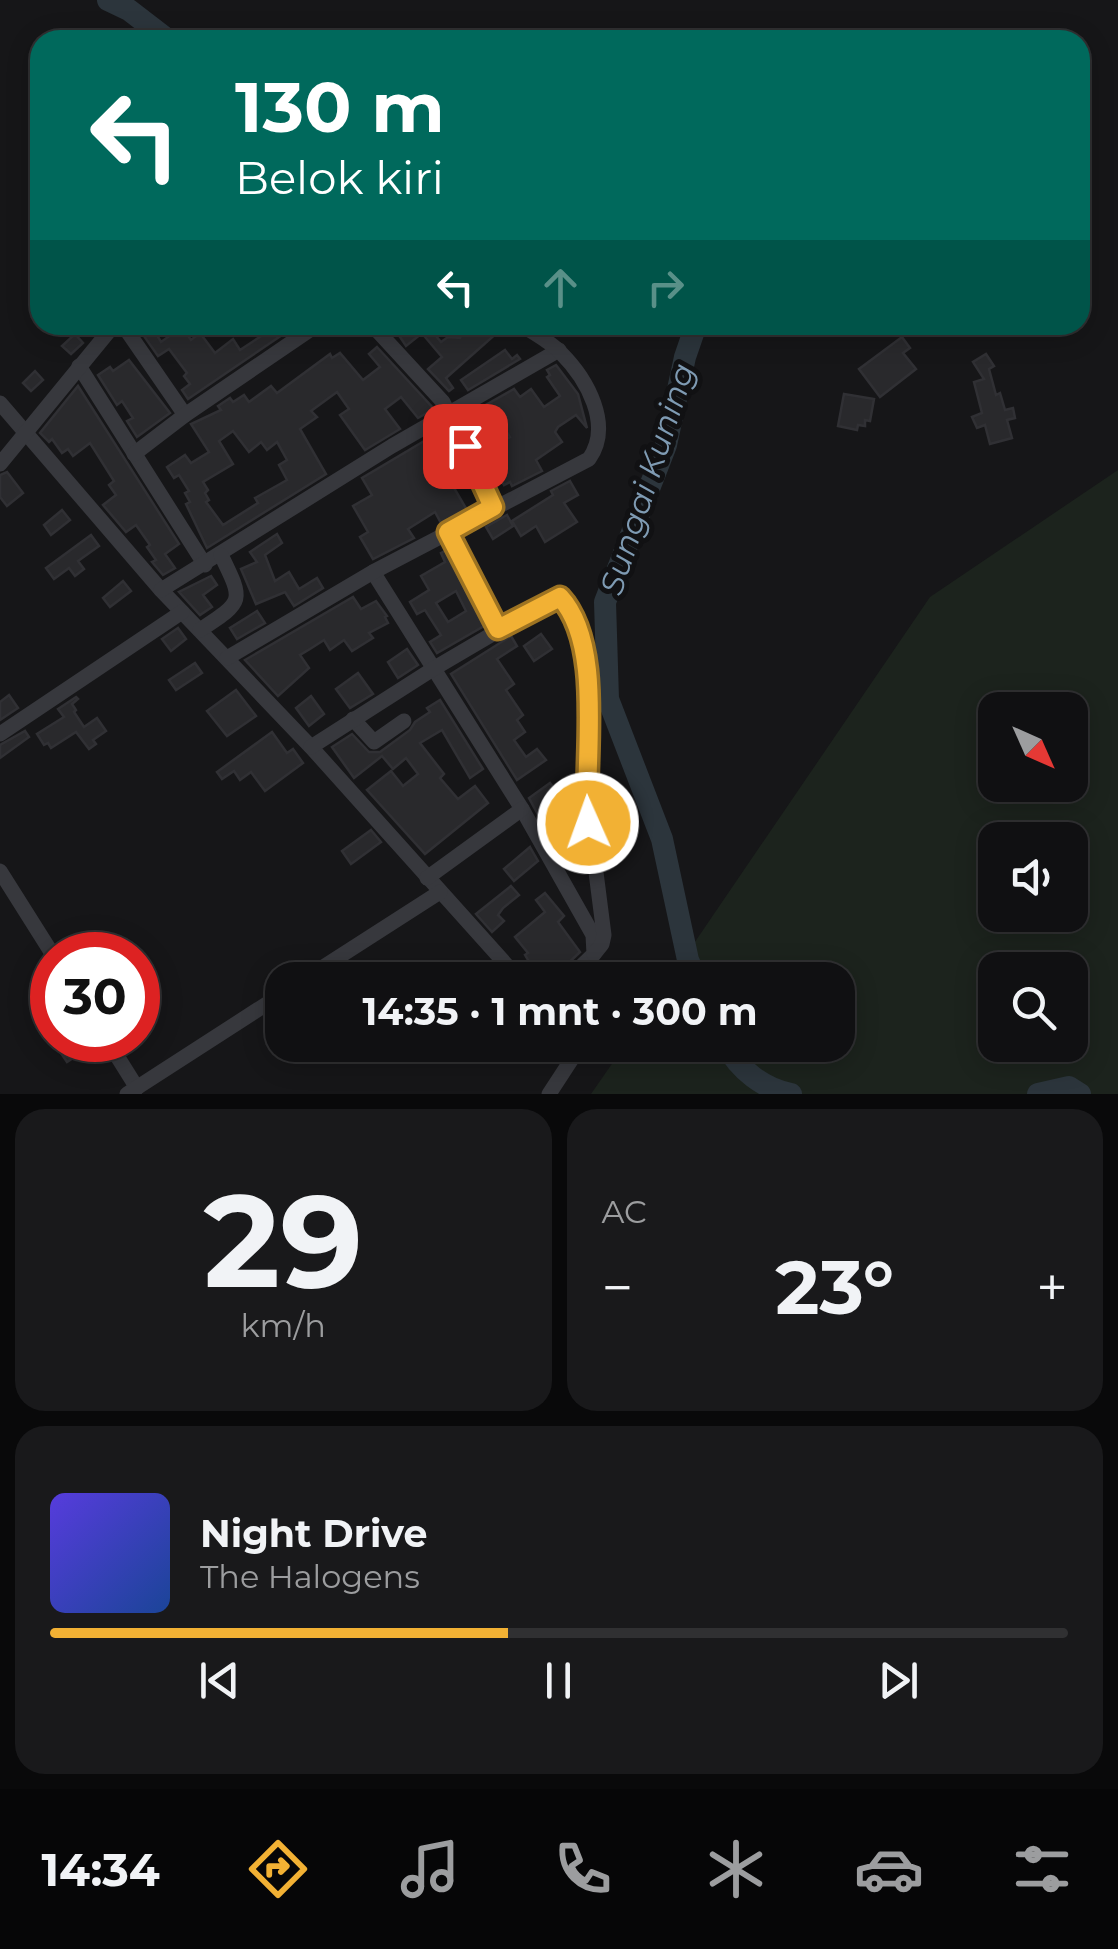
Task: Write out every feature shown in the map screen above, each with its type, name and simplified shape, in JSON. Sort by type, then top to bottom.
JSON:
[{"type":"street","points":[[0,464],[105,335]]},
{"type":"street","points":[[129,335],[185,415]]},
{"type":"street","points":[[134,454],[302,335]]},
{"type":"street","points":[[381,335],[450,415],[493,507]]},
{"type":"street","points":[[227,658],[373,572],[493,507],[578,467],[597,448],[598,420],[587,386],[559,350],[537,335]]},
{"type":"street","points":[[161,590],[392,446],[559,350]]},
{"type":"street","points":[[79,366],[205,565]]},
{"type":"street","points":[[0,403],[161,590],[311,746],[504,962]]},
{"type":"street","points":[[448,532],[498,629]]},
{"type":"street","points":[[200,630],[236,602],[238,590],[221,555]]},
{"type":"street","points":[[373,572],[522,809],[586,920],[593,935],[594,954]]},
{"type":"street","points":[[311,746],[432,668],[560,597],[582,643],[589,698],[586,794],[604,935],[602,944],[585,962]]},
{"type":"street","points":[[0,734],[182,612]]},
{"type":"street","points":[[354,719],[374,742],[404,722]]},
{"type":"street","points":[[427,878],[522,809]]},
{"type":"street","points":[[0,870],[39,932]]},
{"type":"street","points":[[332,962],[440,892]]},
{"type":"street","points":[[118,1062],[132,1091],[265,1005]]},
{"type":"street","points":[[549,1094],[569,1062]]},
{"type":"shaded area","points":[[1118,470],[1118,1094],[591,1094],[613,1062],[855,1062],[855,962],[681,962],[930,597]]},
{"type":"building","points":[[74,335],[83,343],[71,354],[62,346]]},
{"type":"building","points":[[143,335],[157,335],[161,342],[171,335],[188,335],[191,340],[202,335],[215,353],[233,339],[240,350],[263,335],[282,335],[188,399],[182,390],[190,384],[184,376],[187,373],[169,349],[158,356]]},
{"type":"building","points":[[399,335],[420,335],[406,346]]},
{"type":"building","points":[[423,335],[435,335],[441,342],[461,335],[495,335],[446,378],[453,388],[449,391],[428,369],[442,357]]},
{"type":"building","points":[[902,337],[910,348],[903,353],[916,369],[880,397],[859,369]]},
{"type":"building","points":[[377,347],[434,409],[418,418],[401,397],[385,409],[400,429],[365,450],[340,415],[349,409],[337,392],[311,411],[317,417],[300,429],[326,474],[207,548],[186,504],[190,502],[185,493],[189,491],[179,475],[174,478],[167,467],[185,455],[191,463],[209,452],[191,424],[221,410],[218,406],[230,398],[233,402],[244,395],[249,402],[271,386],[277,393],[330,354],[332,358],[340,353],[363,380],[380,367],[369,354]],"holes":[[[233,431],[249,452],[261,442],[267,450],[277,442],[287,460],[279,465],[287,480],[255,498],[258,503],[223,525],[206,502],[208,490],[203,482],[233,464],[219,441]]]},
{"type":"building","points":[[505,350],[512,359],[517,355],[520,359],[468,390],[461,380]]},
{"type":"building","points":[[986,354],[994,366],[989,369],[996,395],[1000,393],[1005,410],[1013,408],[1015,418],[1007,420],[1012,438],[990,444],[985,425],[977,428],[972,417],[982,413],[974,382],[984,379],[973,362]]},
{"type":"building","points":[[129,360],[170,413],[137,437],[127,421],[133,418],[122,401],[117,405],[98,375]]},
{"type":"building","points":[[556,365],[578,394],[587,428],[576,415],[558,427],[555,432],[562,442],[536,460],[542,471],[512,486],[510,482],[504,485],[485,452],[510,437],[495,415],[475,427],[468,415],[514,389],[520,397],[531,389],[544,407],[560,396],[547,377],[547,370]]},
{"type":"building","points":[[35,371],[43,380],[31,391],[23,383]]},
{"type":"building","points":[[78,386],[179,544],[165,554],[175,568],[163,575],[152,562],[156,560],[147,547],[150,545],[136,525],[126,532],[103,505],[116,495],[109,485],[114,481],[90,443],[73,456],[68,449],[62,453],[52,439],[49,442],[40,433]]},
{"type":"building","points":[[844,394],[874,399],[870,421],[865,420],[865,426],[858,425],[857,430],[838,426]]},
{"type":"building","points":[[426,440],[467,510],[441,523],[435,512],[408,529],[414,538],[373,559],[360,537],[368,532],[353,506],[372,495],[362,478]]},
{"type":"building","points":[[7,472],[23,493],[7,506],[0,497],[0,475]]},
{"type":"building","points":[[570,481],[578,495],[564,503],[577,522],[545,542],[536,526],[521,536],[512,521]]},
{"type":"building","points":[[62,510],[70,520],[51,535],[44,525]]},
{"type":"building","points":[[507,515],[513,526],[493,539],[486,527]]},
{"type":"building","points":[[277,534],[282,543],[265,555],[275,581],[289,572],[299,589],[317,578],[323,588],[294,606],[285,592],[256,604],[241,569],[257,562],[250,552]]},
{"type":"building","points":[[91,535],[99,546],[78,561],[84,569],[75,576],[69,568],[54,579],[46,568]]},
{"type":"building","points":[[445,551],[484,626],[437,653],[430,642],[441,635],[425,610],[417,614],[410,602],[429,590],[421,576],[445,562],[441,553]],"holes":[[[456,591],[466,611],[448,622],[436,603]]]},
{"type":"building","points":[[211,576],[217,585],[203,595],[212,607],[200,615],[179,592]]},
{"type":"building","points":[[123,581],[131,591],[110,607],[103,598]]},
{"type":"building","points":[[353,597],[361,609],[376,601],[388,623],[369,633],[373,638],[352,651],[344,640],[330,650],[324,640],[300,655],[309,668],[278,696],[245,660]]},
{"type":"building","points":[[257,611],[265,623],[237,639],[230,628]]},
{"type":"building","points":[[178,628],[186,639],[171,651],[162,639]]},
{"type":"building","points":[[541,634],[552,649],[534,661],[524,646]]},
{"type":"building","points":[[511,636],[517,646],[497,659],[514,684],[506,690],[523,715],[517,720],[525,732],[514,740],[526,757],[537,749],[546,760],[517,780],[451,674]]},
{"type":"building","points":[[407,649],[418,665],[398,678],[388,662]]},
{"type":"building","points":[[195,663],[202,673],[176,690],[169,680]]},
{"type":"building","points":[[358,673],[373,694],[350,708],[336,689]]},
{"type":"building","points":[[236,690],[256,716],[227,736],[207,711]]},
{"type":"building","points":[[9,695],[18,708],[0,720],[0,702]]},
{"type":"building","points":[[311,696],[324,714],[309,726],[296,708]]},
{"type":"building","points":[[76,697],[72,704],[74,712],[84,727],[97,718],[106,731],[93,740],[96,744],[89,749],[76,732],[51,748],[48,743],[44,745],[37,734],[64,717],[58,709]]},
{"type":"building","points":[[440,700],[483,769],[470,778],[442,730],[420,743],[444,774],[440,778],[458,799],[475,786],[488,803],[425,854],[367,790],[391,771],[403,786],[418,774],[406,758],[393,769],[382,756],[354,778],[332,747],[352,734],[369,752],[380,752],[410,730],[430,712],[427,708]]},
{"type":"building","points":[[25,731],[29,737],[0,758],[0,745]]},
{"type":"building","points":[[272,732],[287,753],[293,749],[303,763],[265,791],[251,772],[240,780],[234,771],[222,779],[217,772]]},
{"type":"building","points":[[550,783],[557,792],[543,803],[550,812],[541,820],[529,798]]},
{"type":"building","points":[[371,830],[381,842],[351,864],[342,851]]},
{"type":"building","points":[[530,847],[538,861],[514,881],[504,869]]},
{"type":"building","points":[[511,886],[519,895],[503,908],[498,915],[504,921],[492,932],[476,914]]},
{"type":"building","points":[[545,893],[564,916],[558,922],[580,952],[570,962],[529,962],[525,955],[528,953],[515,937],[545,912],[536,900]]},
{"type":"waterway","name":"Sungai Kuning","points":[[108,0],[155,30]]},
{"type":"waterway","name":"Sungai Kuning","points":[[689,962],[662,839],[608,699],[605,602],[666,445],[693,335]]},
{"type":"waterway","name":"Sungai Kuning","points":[[738,1062],[771,1088],[791,1094]]},
{"type":"waterway","name":"Sungai Kuning","points":[[1038,1094],[1069,1087],[1080,1094]]},
{"type":"route","points":[[465,446],[493,507],[448,532],[498,629],[560,597],[582,643],[589,698],[588,823]]}]
